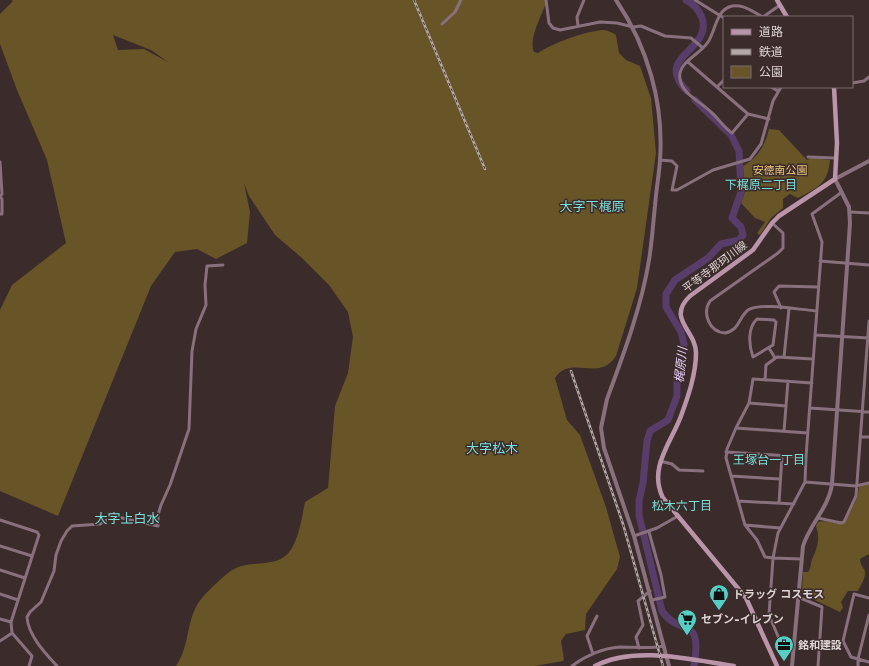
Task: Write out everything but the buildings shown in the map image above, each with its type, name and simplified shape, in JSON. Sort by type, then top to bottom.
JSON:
[{"type":"main road","points":[[776,0],[786,16]]},
{"type":"main road","points":[[834,88],[837,143],[835,179]]},
{"type":"main road","name":"平等寺那珂川線","points":[[777,666],[746,598],[678,516],[659,491],[657,481],[660,461],[681,416],[695,367],[696,352],[694,342],[682,321],[680,313],[682,304],[690,296],[753,250],[772,223],[779,216],[835,179]]},
{"type":"main road","points":[[595,666],[623,657],[667,657],[734,666]]},
{"type":"street","points":[[442,24],[455,12],[461,0]]},
{"type":"street","points":[[546,0],[548,20],[553,28],[563,30],[578,26],[607,22],[633,27],[641,26],[665,36],[691,38],[703,48]]},
{"type":"street","points":[[578,26],[577,17],[584,0]]},
{"type":"street","points":[[616,0],[633,27],[648,64],[660,120],[660,160],[649,260],[643,288],[608,399],[601,428],[604,448],[634,536],[669,666]]},
{"type":"street","points":[[695,0],[723,17]]},
{"type":"street","points":[[748,114],[732,133],[720,124],[710,111],[687,92],[681,82],[680,71],[711,38],[720,15],[727,8],[737,5],[761,16]]},
{"type":"street","points":[[765,16],[780,6]]},
{"type":"street","points":[[688,62],[748,114],[768,119]]},
{"type":"street","points":[[853,83],[864,81],[869,77]]},
{"type":"street","points":[[717,87],[723,81]]},
{"type":"street","points":[[773,88],[778,91]]},
{"type":"street","points":[[660,160],[672,161],[677,166],[672,190],[677,190],[713,170],[750,159],[761,144],[768,119],[780,88]]},
{"type":"street","points":[[808,157],[835,158]]},
{"type":"street","points":[[792,666],[801,559],[806,537],[828,499],[832,484],[848,263],[850,212],[835,179],[869,161]]},
{"type":"street","points":[[0,163],[2,194],[0,196],[2,199],[2,214],[0,214]]},
{"type":"street","points":[[794,643],[780,640],[769,615],[773,558],[775,541],[780,528],[805,482],[822,242],[812,214],[842,192]]},
{"type":"street","points":[[850,212],[869,213]]},
{"type":"street","points":[[772,223],[783,234],[784,244],[781,251],[710,301],[707,306],[706,313],[709,321],[715,329],[725,333],[737,328],[745,314],[752,308],[817,310]]},
{"type":"street","points":[[820,261],[869,264]]},
{"type":"street","points":[[56,666],[40,647],[32,632],[27,617],[30,612],[41,602],[54,570],[60,541],[72,526],[100,524],[113,516],[158,526],[158,515],[161,505],[175,471],[189,429],[192,351],[196,329],[206,305],[205,272],[207,266],[223,264]]},
{"type":"street","points":[[781,308],[774,292],[779,286],[818,287]]},
{"type":"street","points":[[784,357],[789,309]]},
{"type":"street","points":[[757,319],[774,320],[776,322],[773,345],[769,348],[754,357],[750,350],[750,329],[757,319]]},
{"type":"street","points":[[818,518],[841,523],[844,522],[856,496],[869,321]]},
{"type":"street","points":[[815,335],[868,338]]},
{"type":"street","points":[[769,348],[775,358]]},
{"type":"street","points":[[765,380],[766,365],[775,358],[784,357],[813,359]]},
{"type":"street","points":[[801,559],[765,557],[757,540],[745,525],[726,461],[726,452],[736,428],[749,404],[753,379],[812,383]]},
{"type":"street","points":[[784,431],[788,382]]},
{"type":"street","points":[[865,386],[869,387]]},
{"type":"street","points":[[749,404],[786,406]]},
{"type":"street","points":[[810,408],[869,412]]},
{"type":"street","points":[[736,428],[808,432]]},
{"type":"street","points":[[861,437],[869,437]]},
{"type":"street","points":[[726,452],[806,457]]},
{"type":"street","points":[[779,503],[782,456]]},
{"type":"street","points":[[660,461],[672,464],[679,470],[703,470]]},
{"type":"street","points":[[731,476],[780,479]]},
{"type":"street","points":[[805,482],[856,486],[869,483]]},
{"type":"street","points":[[738,501],[794,504]]},
{"type":"street","points":[[634,536],[648,532],[678,516]]},
{"type":"street","points":[[0,520],[37,532],[39,534],[11,622],[12,633],[32,656],[29,666]]},
{"type":"street","points":[[745,525],[780,528]]},
{"type":"street","points":[[648,532],[661,575],[664,597],[652,600]]},
{"type":"street","points":[[0,546],[32,556]]},
{"type":"street","points":[[0,570],[25,578]]},
{"type":"street","points":[[639,648],[636,637],[643,625],[638,601],[650,591]]},
{"type":"street","points":[[0,594],[18,600]]},
{"type":"street","points":[[869,598],[854,594],[843,637],[843,645],[851,657],[869,662]]},
{"type":"street","points":[[798,597],[822,607],[818,666]]},
{"type":"street","points":[[858,666],[858,659],[869,615]]},
{"type":"street","points":[[593,654],[587,636],[597,616]]},
{"type":"street","points":[[0,619],[11,622]]},
{"type":"street","points":[[0,641],[12,633]]},
{"type":"street","points":[[863,640],[869,642]]},
{"type":"street","points":[[572,666],[593,654],[619,647],[649,648],[664,646]]},
{"type":"green space","points":[[11,0],[547,0],[534,33],[534,52],[538,53],[560,42],[594,31],[606,30],[616,35],[619,53],[626,60],[640,66],[651,98],[656,153],[637,288],[616,356],[609,364],[602,367],[569,368],[562,371],[555,378],[567,420],[580,435],[606,507],[620,557],[617,569],[586,614],[585,630],[566,634],[561,641],[563,661],[535,666],[176,666],[184,649],[193,614],[202,598],[213,586],[232,570],[244,565],[275,561],[288,553],[297,536],[305,502],[328,488],[335,406],[348,373],[353,337],[348,312],[329,285],[302,258],[275,235],[249,196],[244,183],[250,212],[247,243],[216,259],[197,249],[175,252],[151,286],[58,516],[0,491],[0,310],[12,285],[66,243],[47,160],[17,90],[0,44],[0,14],[13,1]],"holes":[[[113,35],[151,50],[168,62],[144,49],[118,50]]]},
{"type":"green space","name":"安徳南公園","points":[[769,129],[779,130],[807,160],[812,158],[830,160],[827,175],[824,180],[816,188],[798,198],[790,194],[783,199],[783,208],[771,218],[760,235],[757,233],[765,222],[755,218],[741,203],[745,192],[743,166],[757,155]]},
{"type":"green space","points":[[869,484],[869,554],[860,559],[865,571],[865,576],[858,591],[848,591],[841,602],[843,607],[840,612],[802,594],[803,572],[808,572],[811,566],[818,542],[816,526],[818,522],[825,521],[839,524],[845,523],[857,498],[859,487]]},
{"type":"waterway","name":"梶原川","points":[[686,0],[694,5],[699,12],[702,18],[703,29],[699,38],[679,61],[676,69],[678,79],[687,91]]},
{"type":"waterway","name":"梶原川","points":[[694,666],[696,650],[693,632],[676,624],[662,611],[639,515],[639,501],[643,483],[647,441],[650,431],[668,420],[677,396],[677,381],[684,344],[681,332],[666,307],[666,294],[675,280],[708,258],[721,244],[739,240],[743,235],[741,227],[732,218],[741,192],[739,151],[731,135],[695,100]]},
{"type":"railway","points":[[414,0],[485,169]]},
{"type":"railway","points":[[571,371],[623,524],[663,666]]},
{"type":"place","name":"ドラッグ コスモス","points":[[719,611]]},
{"type":"place","name":"セブン-イレブン","points":[[687,636]]},
{"type":"place","name":"銘和建設","points":[[784,662]]},
{"type":"district","name":"下梶原二丁目","points":[[761,185]]},
{"type":"district","name":"大字下梶原","points":[[592,206]]},
{"type":"district","name":"大字松木","points":[[492,448]]},
{"type":"district","name":"王塚台一丁目","points":[[769,460]]},
{"type":"district","name":"松木六丁目","points":[[682,506]]},
{"type":"district","name":"大字上白水","points":[[127,518]]}]
